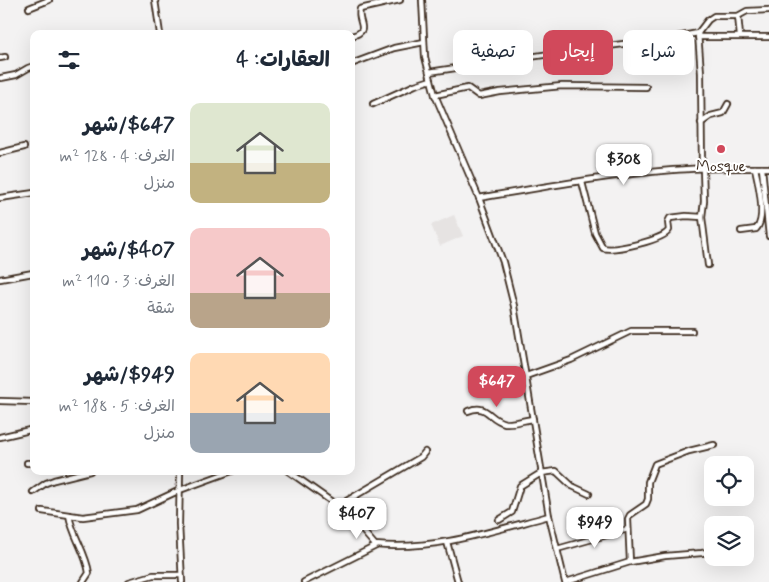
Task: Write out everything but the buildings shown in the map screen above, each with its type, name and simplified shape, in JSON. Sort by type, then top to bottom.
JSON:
[{"type":"street","points":[[29,8],[49,0]]},
{"type":"street","points":[[155,0],[159,30]]},
{"type":"street","points":[[355,34],[361,32],[362,27],[360,9],[400,0]]},
{"type":"street","points":[[422,0],[424,42],[435,95],[479,198],[503,262],[514,306],[548,516],[566,582],[630,562],[665,556],[704,553]]},
{"type":"street","points":[[708,265],[702,217],[704,201],[701,74],[698,35],[712,17],[738,16],[748,11],[769,10]]},
{"type":"street","points":[[738,16],[740,36]]},
{"type":"street","points":[[429,72],[570,50],[678,37],[698,35],[769,37]]},
{"type":"street","points":[[355,63],[394,48],[424,42]]},
{"type":"street","points":[[0,78],[16,75],[30,67]]},
{"type":"street","points":[[373,104],[431,80]]},
{"type":"street","points":[[435,95],[468,88],[479,96],[562,86],[646,87]]},
{"type":"street","points":[[701,123],[711,116],[723,113],[728,104]]},
{"type":"street","points":[[0,153],[24,147]]},
{"type":"street","points":[[479,198],[662,171],[703,168],[769,168]]},
{"type":"street","points":[[741,231],[756,228],[760,224],[761,206],[755,168]]},
{"type":"street","points":[[762,168],[769,236]]},
{"type":"street","points":[[582,182],[595,233],[603,248],[645,242],[665,235],[669,230],[668,222],[670,218],[676,216],[702,217]]},
{"type":"street","points":[[0,198],[30,194]]},
{"type":"street","points":[[0,279],[30,274]]},
{"type":"street","points":[[526,376],[571,360],[631,331],[692,331]]},
{"type":"street","points":[[0,401],[30,402]]},
{"type":"street","points":[[468,411],[474,408],[484,409],[494,418],[506,423],[533,419]]},
{"type":"street","points":[[0,437],[30,430]]},
{"type":"street","points":[[630,562],[628,519],[630,515],[642,508],[648,499],[648,482],[655,464],[689,451],[714,445]]},
{"type":"street","points":[[338,506],[421,457],[425,452]]},
{"type":"street","points":[[499,520],[512,512],[520,486],[542,473],[552,471],[561,474],[572,486],[589,494]]},
{"type":"street","points":[[33,492],[46,483],[74,475]]},
{"type":"street","points":[[180,475],[179,524],[182,582]]},
{"type":"street","points":[[42,511],[91,516],[137,510],[180,490],[221,475]]},
{"type":"street","points":[[294,475],[343,508],[372,543],[377,545],[447,542],[474,537],[548,516]]},
{"type":"street","points":[[69,515],[72,530],[82,551],[89,573],[83,582]]},
{"type":"street","points":[[556,549],[628,529]]},
{"type":"street","points":[[447,542],[458,582]]},
{"type":"street","points":[[304,582],[377,545]]},
{"type":"street","points":[[129,582],[153,575],[181,575]]},
{"type":"shaded area","points":[[454,215],[463,236],[440,246],[431,225]]},
{"type":"place","name":"Mosque","points":[[721,149]]}]
